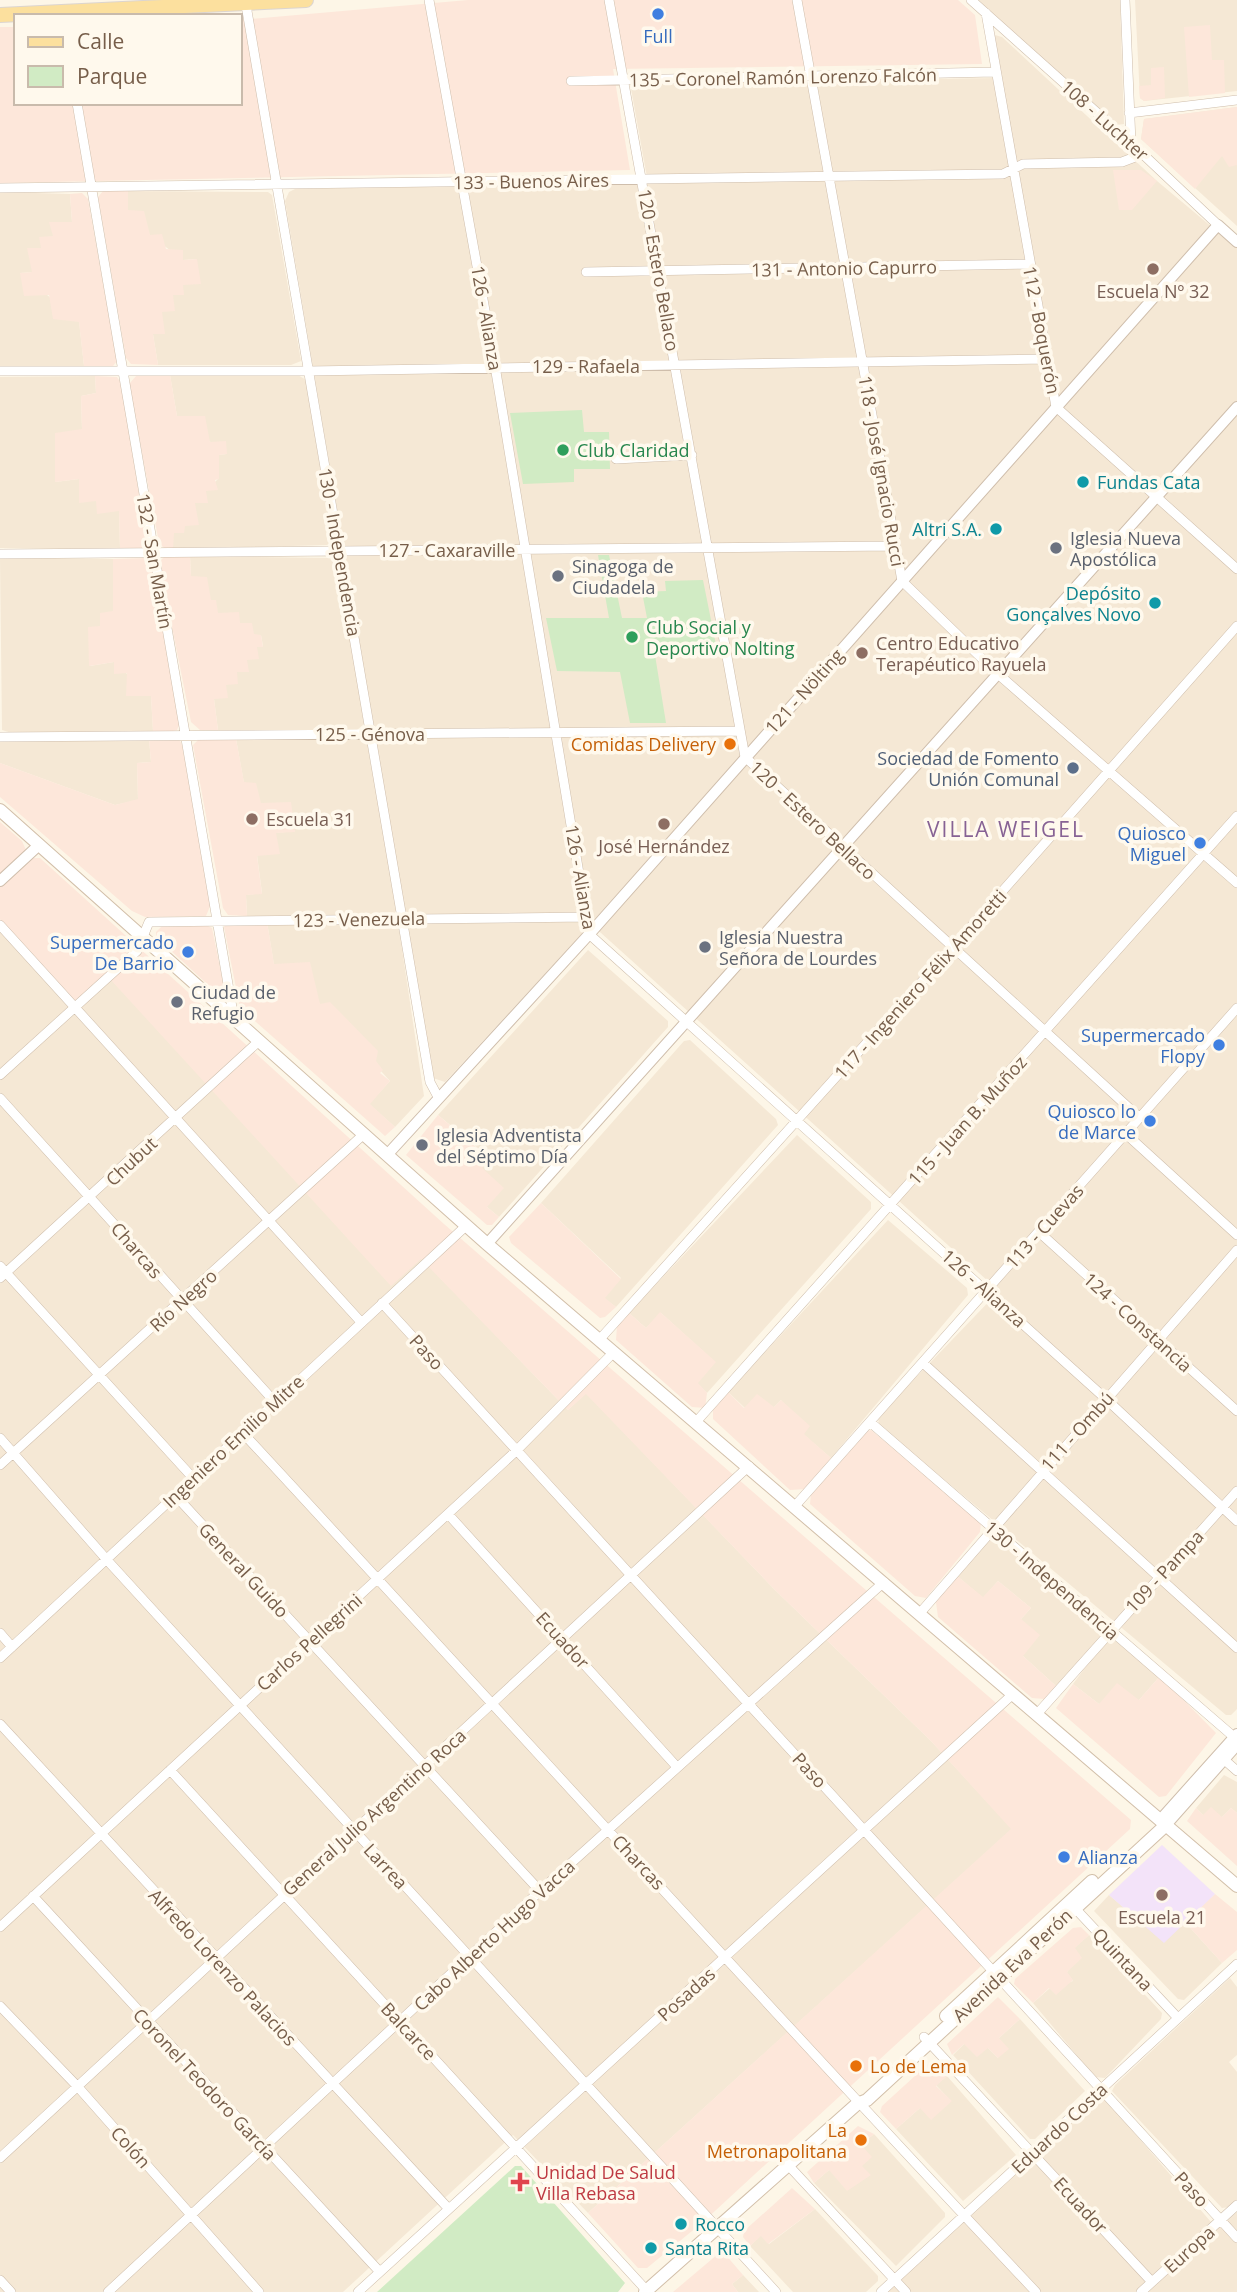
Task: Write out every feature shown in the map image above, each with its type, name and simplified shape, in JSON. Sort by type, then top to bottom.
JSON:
[{"type":"main road","points":[[80,14],[306,0]]},
{"type":"main road","points":[[0,810],[487,1244],[1237,1886]]},
{"type":"main road","name":"Avenida Eva Perón","points":[[646,2292],[789,2166],[857,2104],[862,2094],[926,2040],[1163,1822]]},
{"type":"street","name":"126 - Alianza","points":[[429,0],[558,733],[589,934],[986,1290],[1237,1521]]},
{"type":"street","name":"120 - Estero Bellaco","points":[[609,0],[677,366],[745,757],[843,849],[1048,1031],[1140,1118]]},
{"type":"street","name":"118 - José Ignacio Rucci","points":[[797,0],[902,581],[998,674],[1111,770],[1237,883]]},
{"type":"street","name":"108 - Luchter","points":[[971,0],[1237,242]]},
{"type":"street","points":[[1125,0],[1131,143]]},
{"type":"street","name":"130 - Independencia","points":[[246,5],[430,1082],[438,1097]]},
{"type":"street","name":"112 - Boquerón","points":[[986,13],[1056,407],[1237,569]]},
{"type":"street","name":"135 - Coronel Ramón Lorenzo Falcón","points":[[571,81],[995,72]]},
{"type":"street","points":[[1129,113],[1237,100]]},
{"type":"street","name":"132 - San Martín","points":[[77,105],[234,1019]]},
{"type":"street","name":"133 - Buenos Aires","points":[[0,188],[278,187],[1003,174],[1023,164],[1122,162],[1143,154]]},
{"type":"street","name":"121 - Nölting","points":[[387,1155],[589,934],[1218,225]]},
{"type":"street","name":"131 - Antonio Capurro","points":[[586,272],[1029,264]]},
{"type":"street","name":"129 - Rafaela","points":[[0,371],[309,371],[1046,359]]},
{"type":"street","points":[[487,1244],[1237,407]]},
{"type":"street","points":[[616,459],[692,455]]},
{"type":"street","name":"127 - Caxaraville","points":[[0,554],[894,546]]},
{"type":"street","name":"117 - Ingeniero Félix Amoretti","points":[[600,1339],[1237,626]]},
{"type":"street","name":"125 - Génova","points":[[0,737],[740,731]]},
{"type":"street","name":"115 - Juan B. Muñoz","points":[[696,1422],[1048,1031],[1237,816]]},
{"type":"street","points":[[0,881],[39,845]]},
{"type":"street","name":"123 - Venezuela","points":[[142,937],[149,922],[586,917]]},
{"type":"street","points":[[0,925],[361,1322]]},
{"type":"street","points":[[0,1075],[137,951],[142,937]]},
{"type":"street","name":"113 - Cuevas","points":[[795,1506],[1237,1008]]},
{"type":"street","name":"Chubut","points":[[2,1272],[92,1198],[259,1041]]},
{"type":"street","name":"Charcas","points":[[0,1098],[274,1401]]},
{"type":"street","name":"Río Negro","points":[[0,1465],[364,1134]]},
{"type":"street","points":[[1126,1134],[1237,1235]]},
{"type":"street","name":"Ingeniero Emilio Mitre","points":[[0,1658],[274,1401],[467,1226]]},
{"type":"street","name":"124 - Constancia","points":[[1039,1232],[1237,1412]]},
{"type":"street","name":"111 - Ombú","points":[[920,1613],[1042,1469],[1237,1250]]},
{"type":"street","points":[[2,1272],[193,1478]]},
{"type":"street","name":"Paso","points":[[383,1303],[1237,2238]]},
{"type":"street","name":"Carlos Pellegrini","points":[[0,1927],[516,1451],[614,1352]]},
{"type":"street","points":[[923,1363],[1237,1648]]},
{"type":"street","name":"130 - Independencia","points":[[870,1422],[1236,1739]]},
{"type":"street","name":"Charcas","points":[[242,1432],[727,1957],[857,2104],[1036,2292]]},
{"type":"street","name":"Larrea","points":[[0,1438],[107,1560],[776,2292]]},
{"type":"street","name":"General Julio Argentino Roca","points":[[0,2158],[283,1895],[564,1640],[749,1466]]},
{"type":"street","name":"109 - Pampa","points":[[1037,1714],[1109,1630],[1237,1491]]},
{"type":"street","name":"General Guido","points":[[175,1495],[540,1891]]},
{"type":"street","name":"Ecuador","points":[[448,1514],[677,1767]]},
{"type":"street","name":"Cabo Alberto Hugo Vacca","points":[[108,2292],[540,1891],[884,1582]]},
{"type":"street","points":[[0,1633],[12,1647]]},
{"type":"street","name":"Posadas","points":[[358,2292],[1013,1694]]},
{"type":"street","name":"Alfredo Lorenzo Palacios","points":[[0,1724],[447,2208]]},
{"type":"street","points":[[1163,1822],[1236,1739]]},
{"type":"street","points":[[1221,1756],[1237,1771]]},
{"type":"street","name":"Balcarce","points":[[170,1770],[646,2292]]},
{"type":"street","name":"Coronel Teodoro García","points":[[33,1896],[379,2271]]},
{"type":"street","name":"Quintana","points":[[1072,1904],[1177,2017]]},
{"type":"street","name":"Eduardo Costa","points":[[881,2292],[1237,1964]]},
{"type":"street","name":"Colón","points":[[0,2006],[78,2087],[259,2292]]},
{"type":"street","name":"Ecuador","points":[[926,2040],[1152,2282]]},
{"type":"street","points":[[789,2166],[906,2292]]},
{"type":"street","name":"Europa","points":[[1141,2292],[1237,2205]]},
{"type":"street","points":[[0,2280],[11,2292]]},
{"type":"shaded area","points":[[468,0],[958,0],[975,15],[982,64],[613,69],[630,170],[0,183],[0,27],[14,27],[14,105],[242,105],[242,20]]},
{"type":"shaded area","points":[[973,0],[1120,0],[1124,124],[1116,125]]},
{"type":"shaded area","points":[[1135,0],[1237,0],[1237,91],[1144,101],[1140,98]]},
{"type":"shaded area","points":[[1210,25],[1212,60],[1224,60],[1225,93],[1189,97],[1184,27]]},
{"type":"shaded area","points":[[995,35],[1002,37],[1157,181],[1237,248],[1237,1709],[1231,1715],[1226,1715],[879,1425],[878,1417],[999,1291],[591,924],[445,1082],[433,1078],[285,201],[289,192],[295,189],[648,183],[630,83],[998,78]]},
{"type":"shaded area","points":[[1164,67],[1165,98],[1144,101],[1140,98],[1139,86],[1151,85],[1151,68]]},
{"type":"shaded area","points":[[1237,107],[1237,226],[1141,139],[1144,119]]},
{"type":"shaded area","points":[[1237,107],[1237,165],[1229,167],[1222,156],[1195,189],[1141,139],[1144,119]]},
{"type":"shaded area","points":[[1113,170],[1141,170],[1157,181],[1132,210],[1119,210]]},
{"type":"shaded area","points":[[103,191],[128,191],[128,210],[144,211],[150,235],[162,234],[166,249],[183,250],[183,260],[197,259],[201,284],[183,285],[184,295],[173,295],[175,311],[162,312],[165,334],[153,334],[158,365],[131,364],[126,358],[98,197]]},
{"type":"shaded area","points":[[128,191],[268,192],[272,195],[301,361],[291,365],[158,365],[153,334],[162,312],[197,259],[183,260],[150,235],[128,210]]},
{"type":"shaded area","points":[[0,192],[70,194],[72,222],[42,248],[28,248],[33,272],[20,273],[79,321],[84,366],[0,367]]},
{"type":"shaded area","points":[[82,193],[88,199],[117,361],[113,366],[84,366],[79,322],[53,319],[49,295],[24,296],[20,273],[32,272],[27,248],[41,248],[39,237],[53,236],[49,222],[72,222],[70,194]]},
{"type":"shaded area","points":[[137,375],[170,375],[177,416],[205,416],[210,442],[226,441],[227,454],[219,455],[219,479],[215,480],[218,490],[206,491],[208,503],[195,503],[199,525],[185,526],[184,533],[174,533],[173,549],[165,549],[159,543],[129,384]]},
{"type":"shaded area","points":[[170,375],[298,375],[306,380],[332,541],[327,545],[173,549],[173,533],[184,526],[194,503],[219,478],[219,455],[226,454],[177,416]]},
{"type":"shaded area","points":[[95,376],[96,393],[81,396],[82,429],[55,482],[79,479],[96,501],[119,511],[120,549],[0,548],[0,377]]},
{"type":"shaded area","points":[[95,376],[117,377],[121,383],[147,543],[144,549],[120,549],[119,511],[97,514],[96,501],[79,503],[79,479],[55,482],[55,433],[82,429],[81,396],[96,393]]},
{"type":"shaded area","points":[[190,556],[333,558],[339,566],[364,724],[357,730],[218,730],[214,699],[257,647],[263,646],[261,635],[254,635],[240,623],[218,613],[191,576]]},
{"type":"shaded area","points":[[190,556],[191,576],[207,577],[211,600],[216,600],[218,613],[239,612],[240,623],[252,623],[254,634],[261,635],[263,647],[257,647],[259,659],[247,660],[249,672],[237,672],[238,684],[226,685],[228,698],[214,699],[218,730],[200,730],[191,722],[159,562],[164,557]]},
{"type":"shaded area","points":[[0,558],[113,559],[113,611],[100,626],[90,666],[114,662],[151,696],[153,731],[12,733],[2,730]]},
{"type":"shaded area","points":[[146,558],[151,565],[180,723],[177,730],[173,731],[153,731],[151,696],[126,696],[127,673],[114,674],[114,662],[89,666],[88,627],[100,626],[100,613],[113,611],[113,559]]},
{"type":"shaded area","points":[[149,739],[151,762],[137,763],[138,800],[115,805],[0,763],[0,742]]},
{"type":"shaded area","points":[[149,739],[179,739],[182,745],[211,904],[206,916],[145,917],[132,911],[0,797],[0,763],[115,805],[138,799],[137,763],[151,762]]},
{"type":"shaded area","points":[[199,739],[236,739],[244,782],[256,783],[261,803],[291,802],[295,832],[276,833],[280,854],[257,856],[262,894],[246,895],[247,916],[228,915],[223,908],[193,745]]},
{"type":"shaded area","points":[[236,739],[361,739],[367,742],[397,909],[393,915],[247,916],[246,895],[262,893],[257,855],[276,833],[295,831],[260,803],[244,783]]},
{"type":"shaded area","points":[[0,822],[22,841],[26,850],[0,874]]},
{"type":"shaded area","points":[[31,858],[40,858],[444,1224],[1131,1820],[1130,1829],[703,2222],[647,2268],[638,2268],[588,2213],[1011,1829],[931,1741],[775,1590],[586,1394],[568,1410],[421,1259],[391,1286],[110,979],[79,1008],[0,919],[0,887]]},
{"type":"shaded area","points":[[0,919],[79,1007],[110,978],[391,1285],[421,1258],[568,1410],[586,1393],[775,1590],[931,1741],[1012,1829],[588,2213],[513,2135],[343,2292],[0,2292]]},
{"type":"shaded area","points":[[267,922],[391,924],[399,929],[424,1096],[395,1127],[369,1104],[390,1081],[320,1004],[274,965]]},
{"type":"shaded area","points":[[267,922],[274,964],[310,962],[320,1004],[330,1002],[378,1051],[376,1061],[383,1070],[380,1073],[390,1081],[370,1104],[395,1127],[385,1136],[240,1008],[224,927],[228,923]]},
{"type":"shaded area","points":[[206,925],[212,928],[224,987],[221,993],[217,993],[156,937],[156,932],[162,926]]},
{"type":"shaded area","points":[[588,950],[668,1021],[668,1027],[499,1217],[487,1207],[482,1167],[490,1158],[438,1115]]},
{"type":"shaded area","points":[[690,1040],[776,1119],[778,1125],[616,1307],[604,1298],[621,1278],[541,1203],[684,1041]]},
{"type":"shaded area","points":[[438,1115],[490,1159],[482,1168],[504,1188],[487,1207],[499,1217],[492,1225],[487,1225],[406,1155]]},
{"type":"shaded area","points":[[797,1135],[871,1202],[871,1209],[707,1393],[697,1383],[715,1362],[661,1313],[646,1328],[629,1313]]},
{"type":"shaded area","points":[[541,1203],[621,1279],[605,1298],[616,1307],[605,1317],[600,1318],[511,1243],[509,1237]]},
{"type":"shaded area","points":[[888,1220],[967,1288],[968,1295],[831,1458],[803,1434],[781,1400],[774,1407],[745,1408],[728,1392]]},
{"type":"shaded area","points":[[660,1312],[716,1362],[698,1383],[707,1393],[705,1408],[692,1407],[616,1340],[617,1326],[629,1313],[646,1328]]},
{"type":"shaded area","points":[[728,1392],[744,1408],[757,1394],[774,1407],[781,1400],[810,1426],[804,1434],[831,1458],[806,1489],[790,1490],[713,1419],[713,1410]]},
{"type":"shaded area","points":[[871,1430],[981,1522],[980,1532],[926,1598],[915,1596],[810,1504],[811,1494],[865,1432]]},
{"type":"shaded area","points":[[992,1535],[998,1535],[1101,1631],[1102,1637],[1056,1686],[1023,1656],[1021,1619],[1031,1608],[998,1581],[983,1598],[956,1575]]},
{"type":"shaded area","points":[[956,1575],[983,1597],[998,1581],[1031,1608],[1021,1619],[1040,1635],[1023,1656],[1056,1686],[1044,1699],[1032,1698],[938,1617],[936,1602]]},
{"type":"shaded area","points":[[1113,1639],[1160,1676],[1139,1700],[1099,1704],[1073,1684],[1103,1644]]},
{"type":"shaded area","points":[[1160,1676],[1216,1733],[1166,1796],[1159,1797],[1056,1708],[1073,1684],[1099,1704],[1117,1683],[1139,1700]]},
{"type":"shaded area","points":[[1224,1775],[1237,1782],[1237,1813],[1231,1808],[1222,1817],[1203,1815],[1196,1808]]},
{"type":"shaded area","points":[[1211,1807],[1222,1817],[1231,1808],[1237,1813],[1237,1866],[1187,1821],[1196,1808],[1203,1815]]},
{"type":"shaded area","name":"Escuela 21","points":[[1162,1845],[1215,1894],[1164,1943],[1109,1895]]},
{"type":"shaded area","points":[[1215,1894],[1237,1912],[1237,1950],[1222,1963],[1185,1922]]},
{"type":"shaded area","points":[[1109,1895],[1164,1942],[1185,1922],[1222,1963],[1184,2000],[1178,1999],[1094,1911]]},
{"type":"shaded area","points":[[1081,1927],[1089,1935],[1075,1948],[1082,1958],[1067,1972],[1073,1980],[1056,1995],[1049,1988],[1033,2003],[1014,1984],[1015,1979],[1073,1928]]},
{"type":"shaded area","points":[[1089,1935],[1162,2013],[1161,2019],[1105,2078],[1095,2077],[1033,2003],[1050,1988],[1073,1981],[1067,1973],[1074,1948]]},
{"type":"shaded area","points":[[1230,1978],[1237,1987],[1237,2055],[1229,2062],[1237,2072],[1237,2201],[1230,2207],[1222,2208],[1112,2091],[1115,2085]]},
{"type":"shaded area","points":[[998,1997],[1020,2019],[999,2038],[1009,2049],[998,2058],[988,2048],[977,2057],[964,2044],[952,2055],[947,2044]]},
{"type":"shaded area","points":[[1020,2019],[1085,2091],[1035,2139],[1030,2139],[953,2055],[965,2043],[988,2048],[998,2058],[999,2038]]},
{"type":"shaded area","points":[[928,2064],[936,2064],[947,2076],[936,2086],[952,2101],[931,2120],[920,2108],[896,2129],[880,2112],[882,2106]]},
{"type":"shaded area","points":[[947,2076],[1016,2155],[963,2201],[896,2129],[920,2108],[951,2101],[936,2085]]},
{"type":"shaded area","points":[[1100,2093],[1217,2229],[1237,2212],[1237,2292],[884,2292]]},
{"type":"shaded area","points":[[858,2126],[874,2134],[861,2145],[872,2157],[862,2166],[871,2175],[847,2191],[829,2170],[814,2183],[807,2172]]},
{"type":"shaded area","points":[[874,2134],[945,2213],[945,2217],[896,2266],[814,2183],[829,2170],[862,2166],[861,2145]]},
{"type":"shaded area","points":[[792,2188],[815,2209],[768,2244],[761,2236],[750,2246],[743,2237],[744,2231]]},
{"type":"shaded area","points":[[815,2209],[878,2276],[878,2281],[866,2292],[793,2292],[750,2246],[761,2235],[769,2244]]},
{"type":"shaded area","points":[[718,2254],[725,2254],[743,2275],[732,2284],[738,2292],[673,2292]]},
{"type":"shaded area","points":[[743,2275],[759,2292],[738,2292],[732,2284]]},
{"type":"green space","name":"Club Claridad","points":[[582,410],[584,432],[609,432],[610,469],[574,469],[574,482],[523,484],[510,413]]},
{"type":"green space","name":"Club Social y Deportivo Nolting","points":[[598,555],[609,555],[622,618],[647,618],[642,592],[666,591],[665,581],[703,580],[718,655],[655,655],[666,723],[630,723],[620,672],[557,671],[546,618],[609,618]]},
{"type":"green space","points":[[515,2166],[521,2166],[625,2283],[618,2292],[377,2292]]},
{"type":"place","name":"Full","points":[[658,14]]},
{"type":"place","name":"Escuela Nº 32","points":[[1153,269]]},
{"type":"place","name":"Club Claridad","points":[[563,450]]},
{"type":"place","name":"Fundas Cata","points":[[1083,482]]},
{"type":"place","name":"Altri S.A.","points":[[996,529]]},
{"type":"place","name":"Iglesia Nueva Apostólica","points":[[1056,548]]},
{"type":"place","name":"Sinagoga de Ciudadela","points":[[558,576]]},
{"type":"place","name":"Depósito Gonçalves Novo","points":[[1155,603]]},
{"type":"place","name":"Club Social y Deportivo Nolting","points":[[632,637]]},
{"type":"place","name":"Centro Educativo Terapéutico Rayuela","points":[[862,653]]},
{"type":"place","name":"Comidas Delivery","points":[[730,744]]},
{"type":"place","name":"Sociedad de Fomento Unión Comunal","points":[[1073,768]]},
{"type":"place","name":"Escuela 31","points":[[252,819]]},
{"type":"place","name":"José Hernández","points":[[664,824]]},
{"type":"place","name":"Quiosco Miguel","points":[[1200,843]]},
{"type":"place","name":"Iglesia Nuestra Señora de Lourdes","points":[[705,947]]},
{"type":"place","name":"Supermercado De Barrio","points":[[188,952]]},
{"type":"place","name":"Ciudad de Refugio","points":[[177,1002]]},
{"type":"place","name":"Supermercado Flopy","points":[[1219,1045]]},
{"type":"place","name":"Quiosco lo de Marce","points":[[1150,1121]]},
{"type":"place","name":"Iglesia Adventista del Séptimo Día","points":[[422,1145]]},
{"type":"place","name":"Alianza","points":[[1064,1857]]},
{"type":"place","name":"Escuela 21","points":[[1162,1895]]},
{"type":"place","name":"Lo de Lema","points":[[856,2066]]},
{"type":"place","name":"La Metronapolitana","points":[[861,2140]]},
{"type":"place","name":"Unidad De Salud Villa Rebasa","points":[[520,2182]]},
{"type":"place","name":"Rocco","points":[[681,2224]]},
{"type":"place","name":"Santa Rita","points":[[651,2248]]},
{"type":"district","name":"VILLA WEIGEL","points":[[1006,829]]}]
